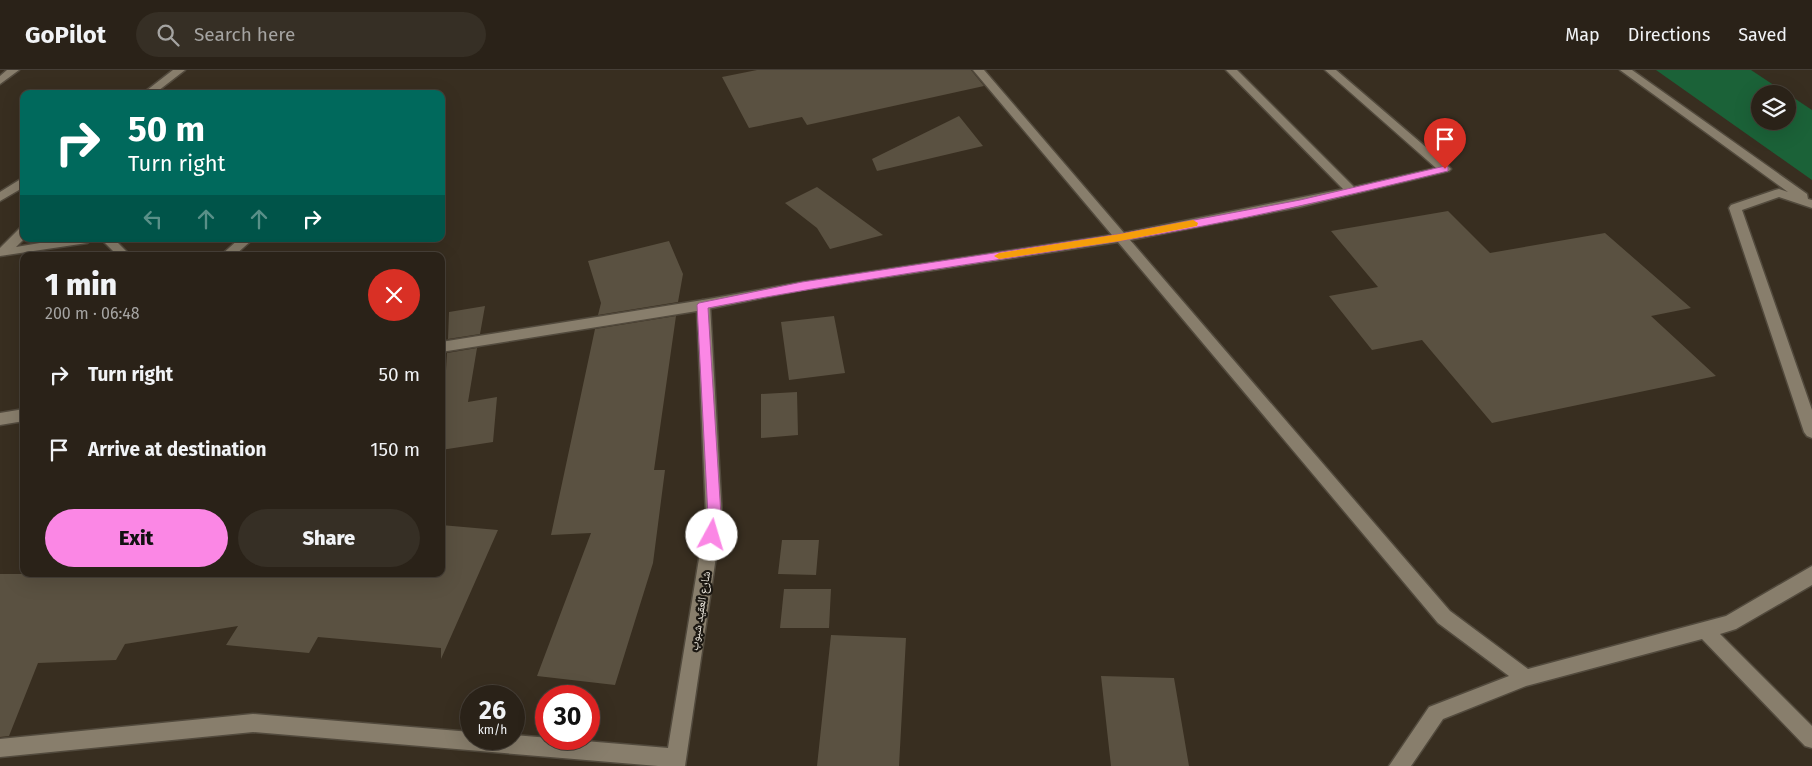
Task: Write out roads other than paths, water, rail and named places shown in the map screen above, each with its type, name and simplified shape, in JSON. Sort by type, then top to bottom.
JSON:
[{"type":"street","points":[[0,81],[14,70]]},
{"type":"street","points":[[978,70],[1444,617],[1526,678]]},
{"type":"street","points":[[1231,70],[1352,191]]},
{"type":"street","points":[[445,347],[702,305],[802,286],[1120,238],[1352,191],[1445,169],[1330,70]]},
{"type":"street","points":[[1625,70],[1812,203]]},
{"type":"street","points":[[153,90],[179,71]]},
{"type":"street","points":[[161,90],[179,71]]},
{"type":"street","points":[[0,197],[20,184]]},
{"type":"street","points":[[1812,203],[1780,194],[1735,208],[1812,432]]},
{"type":"street","points":[[20,235],[3,253],[69,242]]},
{"type":"street","points":[[110,242],[121,252]]},
{"type":"street","points":[[231,252],[243,242]]},
{"type":"street","name":"شارع العقيد شبوب","points":[[676,762],[714,516],[702,305]]},
{"type":"street","points":[[0,419],[20,416]]},
{"type":"street","points":[[1399,766],[1436,712],[1526,678],[1730,623],[1810,577],[1812,572]]},
{"type":"street","points":[[1705,630],[1812,739]]},
{"type":"street","points":[[0,748],[253,723],[676,762]]}]
